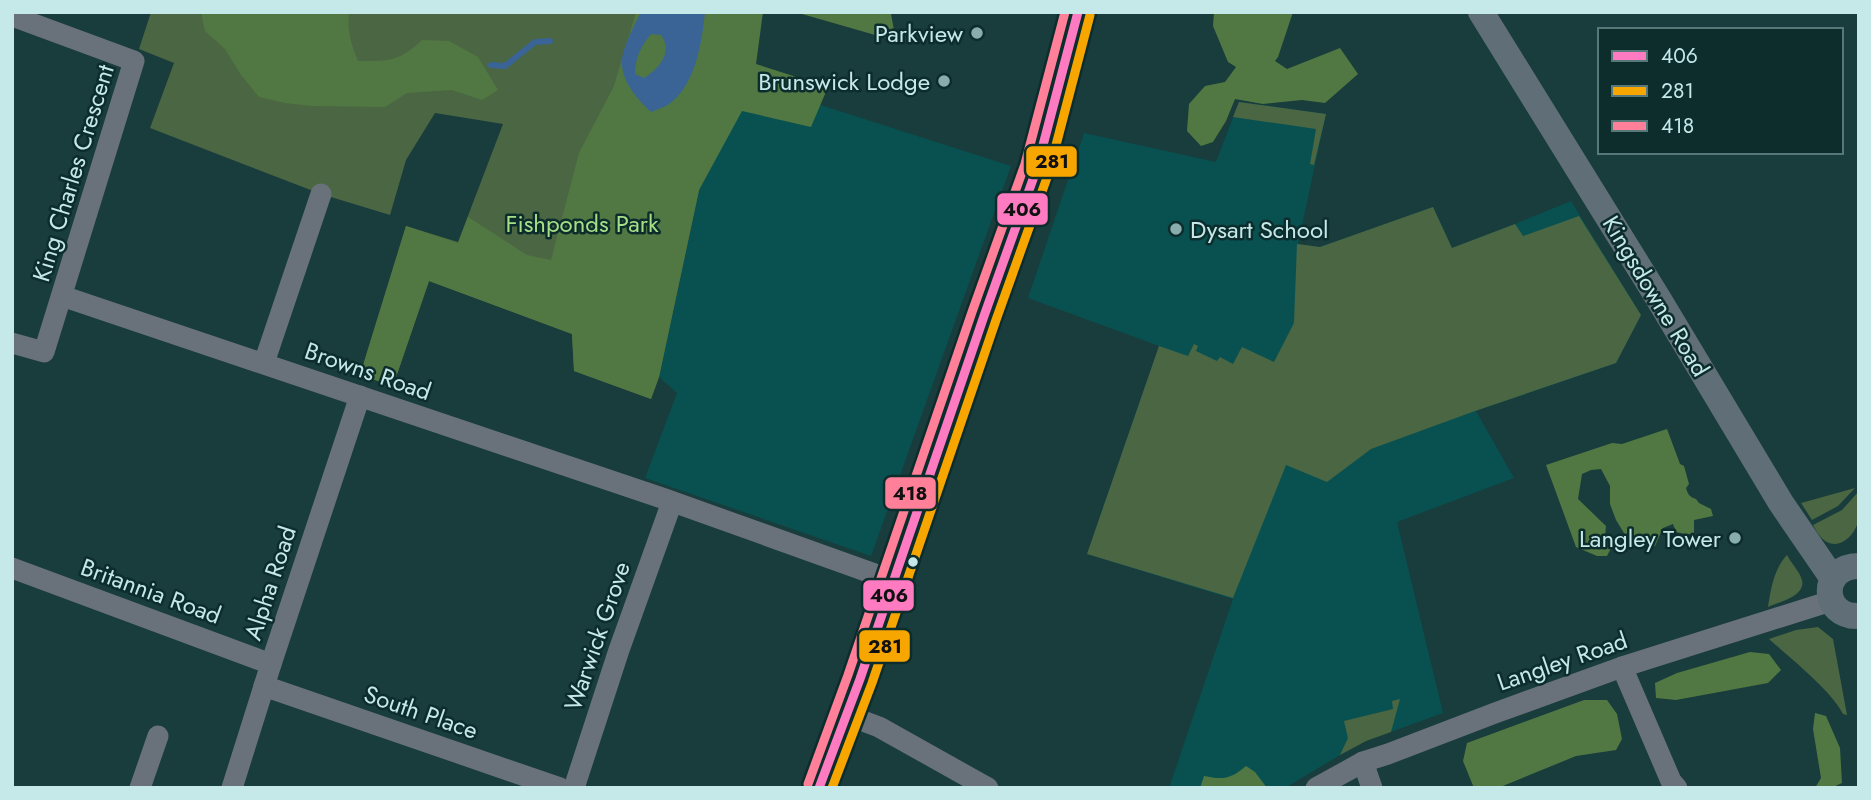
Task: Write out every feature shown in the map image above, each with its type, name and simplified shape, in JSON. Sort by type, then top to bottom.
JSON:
[{"type":"main road","points":[[820,788],[1037,168],[1078,12]]},
{"type":"main road","name":"Kingsdowne Road","points":[[1481,12],[1658,298],[1832,590]]},
{"type":"main road","points":[[1858,624],[1841,612],[1832,590],[1838,572],[1846,567],[1859,566]]},
{"type":"street","name":"King Charles Crescent","points":[[12,16],[134,61],[44,352],[12,343]]},
{"type":"street","points":[[264,363],[321,194]]},
{"type":"street","name":"Browns Road","points":[[62,296],[672,502],[894,581]]},
{"type":"street","name":"Alpha Road","points":[[232,788],[360,396]]},
{"type":"street","name":"Warwick Grove","points":[[574,788],[619,650],[672,502]]},
{"type":"street","name":"Britannia Road","points":[[12,568],[271,664]]},
{"type":"street","name":"Langley Road","points":[[1316,788],[1363,762],[1832,590]]},
{"type":"street","points":[[1622,667],[1671,781],[1677,788]]},
{"type":"street","name":"South Place","points":[[264,686],[560,788]]},
{"type":"street","points":[[847,715],[879,727],[988,788]]},
{"type":"street","points":[[140,788],[158,736]]},
{"type":"street","points":[[1363,762],[1372,788]]},
{"type":"shaded area","points":[[641,12],[705,12],[699,50],[690,77],[676,98],[651,112],[628,85],[622,65],[626,46]],"holes":[[[651,34],[661,35],[666,47],[660,64],[644,78],[635,74],[637,57],[644,43]]]},
{"type":"shaded area","points":[[724,74],[1011,166],[871,556],[645,478],[677,393],[659,377]]},
{"type":"shaded area","points":[[1239,102],[1326,114],[1298,244],[1320,247],[1433,207],[1452,248],[1571,201],[1641,315],[1616,363],[1476,411],[1514,478],[1397,522],[1443,713],[1366,741],[1285,788],[1169,788],[1233,599],[1087,554],[1159,346],[1028,298],[1084,133],[1216,162]]},
{"type":"green space","name":"Fishponds Park","points":[[151,12],[734,12],[724,74],[659,377],[651,399],[574,371],[572,334],[429,281],[393,386],[360,375],[406,226],[458,242],[503,124],[435,113],[406,160],[390,215],[321,194],[150,128],[174,63],[139,49]]},
{"type":"green space","points":[[201,12],[349,12],[350,37],[358,61],[393,59],[407,53],[422,40],[449,41],[478,57],[498,90],[482,100],[452,90],[407,93],[385,107],[312,106],[259,97],[225,49],[205,31]]},
{"type":"green space","name":"Fishponds Park","points":[[636,12],[763,12],[756,64],[828,87],[811,127],[742,111],[699,190],[659,377],[651,399],[574,371],[572,334],[429,281],[393,386],[360,375],[406,226],[458,243],[468,217],[527,255],[551,260],[579,153],[614,86]]},
{"type":"green space","points":[[795,12],[885,12],[891,14],[896,41]]},
{"type":"green space","points":[[1214,12],[1293,12],[1275,61],[1287,69],[1340,48],[1358,74],[1325,103],[1302,100],[1263,104],[1235,99],[1213,142],[1201,146],[1187,131],[1189,104],[1205,86],[1225,82],[1236,67],[1228,62],[1213,26]]},
{"type":"green space","points":[[1239,102],[1326,114],[1314,165],[1310,164],[1316,129],[1233,117]]},
{"type":"green space","points":[[1433,207],[1452,248],[1515,224],[1523,236],[1579,216],[1641,315],[1616,363],[1371,449],[1327,482],[1286,465],[1233,598],[1087,554],[1159,346],[1188,356],[1194,344],[1198,346],[1196,351],[1217,361],[1220,357],[1233,364],[1242,347],[1274,362],[1294,323],[1297,244],[1320,247]]},
{"type":"green space","points":[[1667,429],[1680,464],[1684,466],[1689,484],[1686,488],[1688,492],[1699,503],[1711,509],[1713,516],[1694,520],[1694,534],[1676,532],[1673,524],[1663,528],[1655,546],[1642,546],[1627,538],[1616,520],[1610,504],[1610,486],[1601,469],[1591,470],[1582,474],[1578,499],[1606,526],[1605,536],[1611,548],[1607,556],[1597,556],[1576,547],[1546,465],[1612,443],[1622,444]]},
{"type":"green space","points":[[1855,488],[1838,506],[1812,520],[1801,503]]},
{"type":"green space","points":[[1859,491],[1859,517],[1852,533],[1841,543],[1832,544],[1825,541],[1813,525],[1842,510]]},
{"type":"green space","points":[[1787,555],[1801,577],[1802,586],[1791,598],[1768,607],[1776,573]]},
{"type":"green space","points":[[1818,627],[1833,639],[1847,715],[1843,714],[1820,685],[1769,639],[1796,630]]},
{"type":"green space","points":[[1750,652],[1769,654],[1781,670],[1768,683],[1676,700],[1656,698],[1655,683],[1677,673]]},
{"type":"green space","points":[[1400,699],[1391,732],[1340,755],[1348,738],[1344,721],[1393,709],[1392,701]]},
{"type":"green space","points":[[1584,700],[1607,700],[1617,714],[1622,739],[1616,750],[1576,756],[1498,788],[1474,788],[1463,761],[1467,743]]},
{"type":"green space","points":[[1815,713],[1826,716],[1840,748],[1842,783],[1831,788],[1815,788],[1821,778],[1813,729]]},
{"type":"green space","points":[[1246,766],[1255,772],[1267,788],[1200,788],[1204,776],[1226,777],[1236,774]]},
{"type":"waterway","points":[[491,65],[505,66],[535,42],[550,41]]},
{"type":"transit line","name":"418","points":[[808,784],[1025,164],[1065,12]]},
{"type":"transit line","name":"406","points":[[819,788],[860,679],[1037,168],[1078,12]]},
{"type":"transit line","name":"281","points":[[832,788],[872,683],[1049,172],[1090,15]]},
{"type":"place","name":"Parkview","points":[[977,33]]},
{"type":"place","name":"Brunswick Lodge","points":[[944,81]]},
{"type":"place","name":"Dysart School","points":[[1176,229]]},
{"type":"place","name":"Langley Tower","points":[[1735,538]]}]
